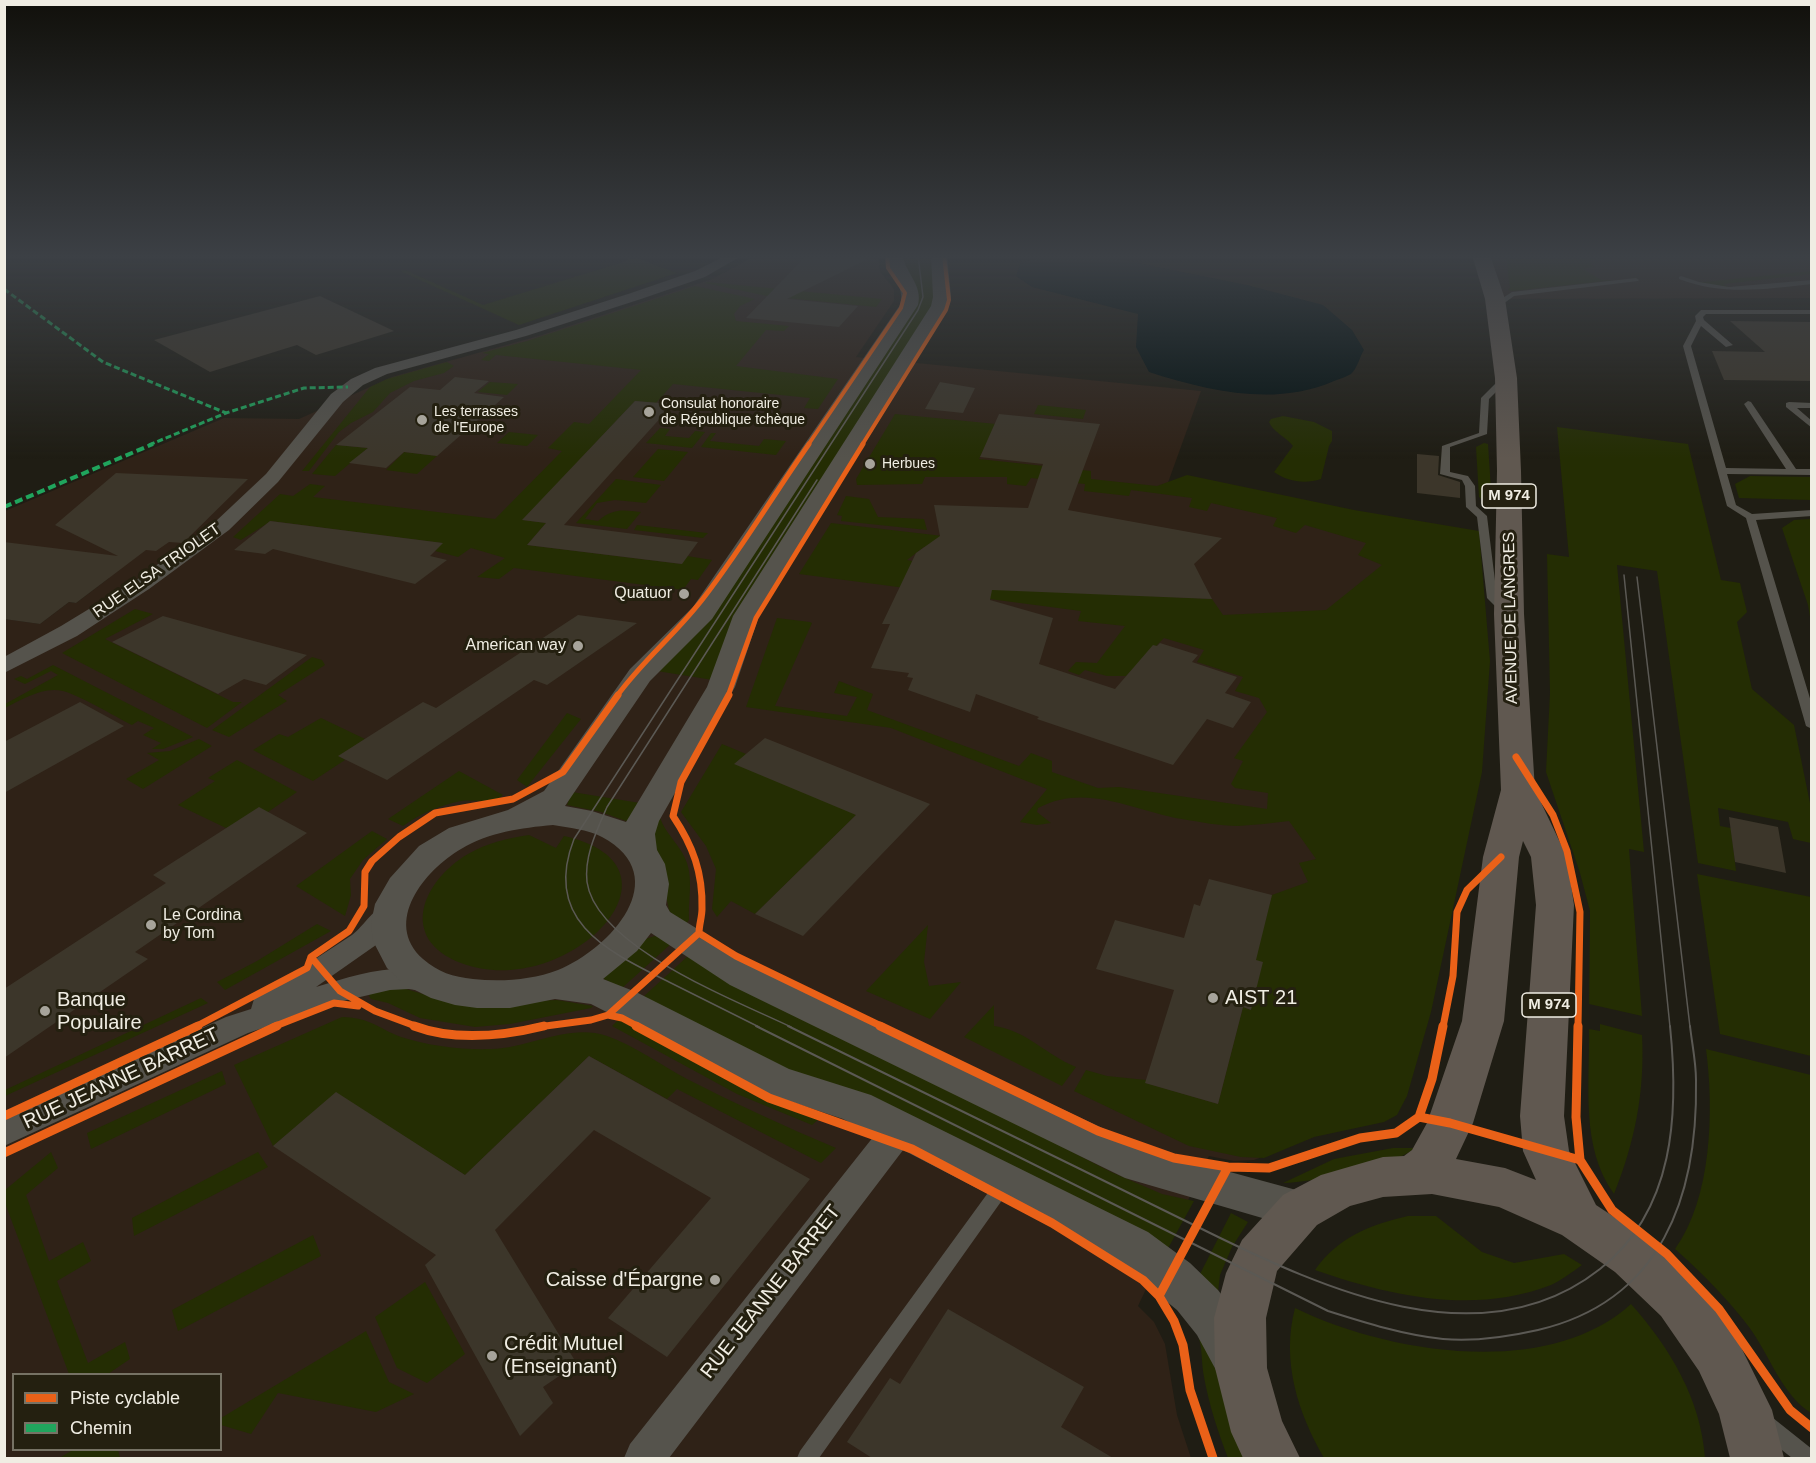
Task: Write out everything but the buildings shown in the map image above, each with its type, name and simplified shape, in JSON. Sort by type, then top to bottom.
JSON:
[{"type":"main road","name":"AVENUE DE LANGRES","points":[[1413,1175],[1428,1164],[1436,1153],[1450,1123],[1483,1021],[1501,857],[1518,790],[1509,614],[1509,471],[1506,378],[1499,323]]},
{"type":"main road","name":"AVENUE DE LANGRES","points":[[1518,790],[1549,856],[1555,905],[1542,1116],[1546,1151],[1579,1220]]},
{"type":"main road","points":[[1273,1458],[1258,1432],[1241,1368],[1240,1318],[1251,1273],[1259,1256],[1300,1210],[1338,1189],[1383,1176],[1432,1174],[1505,1188],[1579,1220],[1632,1256],[1679,1300],[1718,1353],[1745,1410],[1757,1458]]},
{"type":"street","name":"RUE ELSA TRIOLET","points":[[4,666],[96,614],[198,545],[236,514],[272,478],[348,387],[367,377],[551,323]]},
{"type":"street","points":[[519,818],[555,798],[640,675],[704,613],[897,323]]},
{"type":"street","points":[[640,852],[639,834],[643,821],[721,687],[746,616],[929,323]]},
{"type":"street","points":[[553,815],[592,821],[615,831],[640,852],[649,868],[651,878],[649,907],[641,924],[615,953],[587,972],[554,985],[520,993],[486,995],[454,991],[427,981],[408,968],[395,951],[389,933],[389,913],[400,886],[421,862],[449,841],[483,826],[519,818],[553,815]]},
{"type":"street","points":[[649,907],[658,921],[743,975],[1140,1165],[1300,1210]]},
{"type":"street","name":"RUE JEANNE BARRET","points":[[237,1025],[362,942],[376,931],[389,913]]},
{"type":"street","name":"RUE JEANNE BARRET","points":[[4,1133],[237,1025],[340,991],[390,979],[409,978],[427,981]]},
{"type":"street","points":[[554,985],[596,991],[623,1002],[776,1081],[857,1107],[901,1127],[1132,1246],[1170,1274],[1211,1316],[1241,1368]]},
{"type":"street","name":"RUE JEANNE BARRET","points":[[644,1458],[901,1127]]},
{"type":"lane","points":[[1699,323],[1687,346],[1732,506],[1749,516],[1812,513]]},
{"type":"lane","points":[[1703,323],[1730,345]]},
{"type":"lane","points":[[1506,378],[1485,398],[1483,434],[1446,446],[1445,474],[1465,478],[1470,486],[1471,507],[1482,516],[1492,598],[1509,614]]},
{"type":"lane","points":[[1748,404],[1793,472]]},
{"type":"lane","points":[[1812,406],[1789,405],[1812,426]]},
{"type":"lane","points":[[1722,471],[1812,472]]},
{"type":"lane","points":[[1749,516],[1812,726]]},
{"type":"lane","points":[[807,1458],[1007,1181]]},
{"type":"lane","points":[[1738,1396],[1761,1420],[1807,1458]]},
{"type":"shaded area","points":[[578,323],[879,323],[856,357],[1201,391],[1165,491],[1416,522],[1314,1137],[1254,1160],[1234,1161],[1209,1156],[1138,1306],[1154,1322],[1165,1344],[1177,1415],[1191,1458],[5,1458],[5,619],[40,624],[69,602],[76,603],[109,578],[5,562],[5,511],[224,418],[299,419],[392,377]]},
{"type":"shaded area","points":[[1137,323],[1344,323],[1352,330],[1364,350],[1351,374],[1312,389],[1265,395],[1218,390],[1149,372],[1136,347]]},
{"type":"green space","points":[[581,323],[760,323],[789,326],[784,331],[766,330],[736,366],[838,379],[818,409],[804,408],[810,398],[673,384],[656,403],[635,401],[523,520],[546,523],[527,545],[681,564],[687,556],[712,560],[698,580],[691,579],[683,590],[514,568],[499,579],[477,577],[505,558],[471,548],[458,557],[435,551],[442,543],[271,521],[241,540],[233,537],[280,494],[293,496],[310,484],[325,486],[313,497],[495,519],[562,451],[548,448],[574,422],[589,424],[641,370],[496,355],[489,361],[481,360],[489,354],[482,353]]},
{"type":"green space","points":[[900,323],[922,323],[713,680],[657,671]]},
{"type":"green space","points":[[447,362],[454,366],[444,373],[414,381],[390,393],[373,412],[339,432],[309,471],[302,471],[370,387],[387,379]]},
{"type":"green space","points":[[490,382],[518,384],[507,395],[478,392]]},
{"type":"green space","points":[[1038,405],[1086,410],[1083,419],[1034,414]]},
{"type":"green space","points":[[895,414],[996,424],[979,459],[1091,471],[1091,479],[1157,486],[1187,475],[1354,510],[1479,531],[1490,661],[1482,772],[1431,1012],[1407,1096],[1397,1115],[1384,1122],[1314,1137],[1264,1158],[1241,1157],[1189,1146],[1074,1091],[1086,1070],[1107,1076],[1146,1080],[1146,1083],[1218,1104],[1243,1007],[1251,1010],[1254,960],[1272,895],[1308,882],[1299,863],[1316,859],[1289,821],[1238,826],[1217,825],[1164,815],[1110,801],[1074,798],[1056,801],[1038,808],[1037,812],[1051,823],[1037,825],[1020,822],[1047,789],[891,728],[746,707],[777,618],[810,622],[812,623],[775,706],[847,716],[857,697],[834,693],[839,681],[873,694],[867,710],[1019,766],[1031,753],[1052,761],[1052,772],[1098,788],[1119,787],[1267,809],[1268,793],[1235,788],[1231,784],[1243,761],[1234,758],[1267,712],[1259,698],[1235,691],[1243,677],[1197,662],[1204,650],[1164,638],[1126,676],[1107,676],[1085,670],[1079,675],[1068,671],[1076,662],[1097,663],[1125,626],[1078,621],[1081,611],[799,574],[831,523],[1003,543],[924,547],[907,560],[1071,592],[1212,599],[1223,615],[1326,610],[1382,565],[1358,555],[1366,543],[1305,525],[1296,533],[1273,526],[1277,518],[1211,503],[1207,511],[1189,507],[1192,498],[1131,490],[1129,496],[1084,491],[1085,484],[1031,478],[1026,486],[1007,484],[1007,477],[925,477],[922,484],[857,485],[856,479]]},
{"type":"green space","points":[[1283,416],[1314,422],[1332,431],[1332,441],[1321,479],[1297,481],[1274,472],[1293,446],[1273,429],[1269,422],[1271,419]]},
{"type":"green space","points":[[1557,427],[1688,444],[1721,580],[1740,583],[1747,612],[1737,622],[1752,689],[1794,725],[1811,808],[1811,843],[1793,839],[1788,822],[1718,808],[1720,826],[1731,828],[1736,871],[1698,863],[1657,571],[1617,565],[1644,852],[1629,849],[1642,1016],[1589,1004],[1590,911],[1580,873],[1546,772],[1550,693],[1547,554],[1569,557]]},
{"type":"green space","points":[[660,428],[670,429],[665,436],[689,438],[695,431],[705,432],[692,448],[646,443]]},
{"type":"green space","points":[[509,432],[538,435],[527,446],[497,443]]},
{"type":"green space","points":[[711,433],[716,433],[710,441],[759,446],[764,439],[786,441],[776,455],[701,447]]},
{"type":"green space","points":[[1484,443],[1488,444],[1492,505],[1489,506],[1479,497],[1476,447]]},
{"type":"green space","points":[[336,445],[368,448],[335,476],[312,474]]},
{"type":"green space","points":[[658,449],[688,452],[664,481],[633,477]]},
{"type":"green space","points":[[404,452],[437,456],[417,474],[386,470]]},
{"type":"green space","points":[[1750,476],[1811,477],[1811,500],[1739,498],[1735,484]]},
{"type":"green space","points":[[616,479],[661,485],[646,503],[615,500],[597,503],[585,519],[598,521],[618,511],[641,512],[627,529],[576,523]]},
{"type":"green space","points":[[846,496],[869,499],[878,517],[924,519],[927,530],[841,521],[842,516],[837,515]]},
{"type":"green space","points":[[1812,519],[1811,623],[1808,605],[1782,528],[1794,520]]},
{"type":"green space","points":[[637,525],[708,533],[703,538],[634,530]]},
{"type":"green space","points":[[135,609],[153,614],[105,639],[233,702],[242,702],[207,728],[62,653]]},
{"type":"green space","points":[[312,657],[322,660],[325,665],[278,695],[287,701],[229,737],[212,730]]},
{"type":"green space","points":[[53,665],[193,737],[163,749],[152,749],[161,743],[143,735],[154,728],[138,721],[132,725],[63,691],[40,692],[5,708],[5,704],[58,675],[51,671],[25,684],[14,679],[21,676],[27,679]]},
{"type":"green space","points":[[567,713],[581,719],[527,787],[517,780]]},
{"type":"green space","points":[[321,718],[365,739],[339,756],[345,760],[313,781],[253,750],[279,734],[288,737]]},
{"type":"green space","points":[[199,739],[212,746],[143,789],[126,779],[159,760],[147,753],[170,751]]},
{"type":"green space","points":[[722,744],[746,754],[856,815],[755,914],[731,901],[717,917],[712,909],[716,869],[706,846],[681,812]]},
{"type":"green space","points":[[237,760],[297,792],[268,812],[226,828],[178,805],[215,781],[208,778]]},
{"type":"green space","points":[[459,771],[503,795],[494,800],[461,801],[445,805],[403,826],[388,819]]},
{"type":"green space","points":[[572,792],[640,803],[626,821],[601,812],[567,805]]},
{"type":"green space","points":[[659,814],[664,827],[681,850],[689,870],[689,920],[686,924],[672,915],[669,910],[654,837]]},
{"type":"green space","points":[[372,831],[387,839],[363,860],[350,879],[351,895],[345,916],[296,886]]},
{"type":"green space","points":[[529,835],[556,848],[564,836],[603,852],[620,875],[619,900],[603,926],[576,949],[541,964],[501,970],[461,963],[441,953],[429,940],[423,925],[424,910],[429,894],[439,879],[452,865],[475,850]]},
{"type":"green space","points":[[1697,874],[1811,897],[1811,1056],[1720,1034]]},
{"type":"green space","points":[[317,924],[331,931],[225,990],[217,982],[257,961]]},
{"type":"green space","points":[[928,925],[924,962],[929,986],[961,982],[930,1019],[866,991]]},
{"type":"green space","points":[[655,936],[672,943],[622,988],[604,979],[604,976],[645,939]]},
{"type":"green space","points":[[689,955],[1111,1172],[1162,1194],[1194,1201],[1166,1252],[792,1072],[643,997]]},
{"type":"green space","points":[[403,988],[455,1004],[557,1000],[593,1006],[510,1024],[475,1027],[420,1018],[388,1003],[371,999],[369,996],[372,991]]},
{"type":"green space","points":[[201,998],[208,1003],[5,1096],[5,1090]]},
{"type":"green space","points":[[994,1005],[994,1026],[1016,1032],[1076,1067],[1062,1086],[964,1037]]},
{"type":"green space","points":[[342,1017],[368,1021],[393,1034],[412,1040],[457,1048],[506,1048],[578,1032],[607,1036],[687,1079],[836,1148],[821,1163],[677,1089],[667,1099],[589,1056],[465,1175],[336,1093],[273,1146],[234,1065]]},
{"type":"green space","points":[[619,1019],[742,1086],[819,1119],[812,1125],[737,1094],[612,1026]]},
{"type":"green space","points":[[1600,1024],[1642,1035],[1642,1076],[1637,1116],[1628,1155],[1614,1194],[1603,1176],[1596,1156],[1589,1114],[1589,1029],[1600,1031]]},
{"type":"green space","points":[[1706,1049],[1811,1075],[1811,1413],[1792,1396],[1784,1385],[1741,1316],[1714,1286],[1675,1249],[1697,1205],[1703,1179],[1710,1099]]},
{"type":"green space","points":[[222,1071],[226,1084],[91,1149],[87,1133]]},
{"type":"green space","points":[[1393,1148],[1415,1148],[1371,1168],[1332,1177],[1283,1183],[1334,1159]]},
{"type":"green space","points":[[51,1152],[58,1168],[26,1195],[49,1261],[83,1242],[91,1261],[57,1281],[88,1363],[125,1342],[130,1359],[109,1373],[69,1373],[5,1203],[5,1190]]},
{"type":"green space","points":[[258,1152],[268,1167],[134,1236],[132,1218]]},
{"type":"green space","points":[[1231,1213],[1248,1222],[1232,1247],[1220,1275],[1218,1292],[1199,1276]]},
{"type":"green space","points":[[1408,1216],[1436,1216],[1482,1252],[1514,1263],[1564,1254],[1582,1265],[1551,1285],[1522,1294],[1492,1299],[1462,1300],[1402,1294],[1372,1288],[1315,1270],[1334,1249],[1356,1234]]},
{"type":"green space","points":[[313,1235],[321,1256],[178,1331],[172,1310]]},
{"type":"green space","points":[[425,1282],[465,1354],[427,1383],[397,1368],[375,1317]]},
{"type":"green space","points":[[1631,1304],[1658,1338],[1681,1375],[1697,1415],[1705,1458],[1324,1458],[1307,1423],[1294,1386],[1290,1347],[1295,1308],[1332,1324],[1420,1347],[1466,1351],[1512,1351],[1556,1343],[1597,1328]]},
{"type":"green space","points":[[366,1331],[389,1382],[414,1394],[376,1412],[278,1393],[251,1434],[222,1425],[222,1417]]},
{"type":"green space","points":[[1198,1335],[1207,1343],[1236,1432],[1247,1458],[1228,1458],[1208,1398]]},
{"type":"green space","points":[[71,1451],[118,1451],[120,1458],[59,1458]]},
{"type":"tram line","points":[[759,1027],[646,970],[603,945],[586,930],[574,912],[567,892],[566,867],[574,839],[909,323]]},
{"type":"tram line","points":[[791,1027],[705,987],[641,950],[615,928],[596,906],[587,882],[587,863],[592,843],[607,807],[817,480]]},
{"type":"tram line","points":[[1624,575],[1670,1027]]},
{"type":"tram line","points":[[1637,577],[1690,1027]]},
{"type":"tram line","points":[[756,1026],[1328,1311],[1414,1335],[1467,1340],[1526,1333],[1580,1316],[1615,1295],[1643,1269],[1664,1238],[1680,1202],[1690,1164],[1695,1123],[1696,1080],[1690,1026]]},
{"type":"tram line","points":[[788,1026],[1253,1254],[1352,1293],[1403,1307],[1455,1313],[1505,1310],[1554,1296],[1600,1269],[1625,1245],[1644,1218],[1657,1189],[1666,1158],[1672,1126],[1673,1059],[1670,1026]]},
{"type":"marked path","points":[[50,323],[103,362],[226,413]]},
{"type":"marked path","points":[[4,507],[226,413],[304,388],[348,387]]},
{"type":"cycle path","points":[[4,1116],[221,1015],[307,968],[311,957],[349,931],[364,906],[365,872],[372,861],[399,837],[435,813],[513,799],[563,772],[633,674],[678,630],[706,595],[891,323]]},
{"type":"cycle path","points":[[938,323],[756,618],[733,688],[681,782],[673,816],[697,860],[702,910],[699,933],[736,956],[1098,1131],[1174,1158],[1228,1167],[1269,1168],[1360,1138],[1396,1133],[1419,1117],[1432,1079],[1453,976],[1457,912],[1467,890],[1501,857]]},
{"type":"cycle path","points":[[1516,757],[1553,815],[1567,851],[1580,912],[1576,1117],[1580,1160]]},
{"type":"cycle path","points":[[311,957],[340,991],[375,1011],[425,1030],[473,1035],[518,1032],[608,1015],[699,933]]},
{"type":"cycle path","points":[[4,1153],[271,1028],[334,1003],[358,1006]]},
{"type":"cycle path","points":[[608,1015],[622,1018],[769,1098],[912,1149],[1052,1223],[1143,1280],[1159,1296],[1174,1321],[1183,1345],[1190,1390],[1213,1458]]},
{"type":"cycle path","points":[[1419,1117],[1450,1123],[1580,1160],[1612,1210],[1667,1254],[1719,1309],[1790,1410],[1812,1428]]},
{"type":"cycle path","points":[[1159,1296],[1228,1167]]},
{"type":"place","name":"Consulat honoraire de République tchèque","points":[[649,412]]},
{"type":"place","name":"Les terrasses de l'Europe","points":[[422,420]]},
{"type":"place","name":"Herbues","points":[[870,464]]},
{"type":"place","name":"Quatuor","points":[[684,594]]},
{"type":"place","name":"American way","points":[[578,646]]},
{"type":"place","name":"Le Cordina by Tom","points":[[151,925]]},
{"type":"place","name":"AIST 21","points":[[1213,998]]},
{"type":"place","name":"Banque Populaire","points":[[45,1011]]},
{"type":"place","name":"Caisse d'Épargne","points":[[715,1280]]},
{"type":"place","name":"Crédit Mutuel (Enseignant)","points":[[492,1356]]}]
